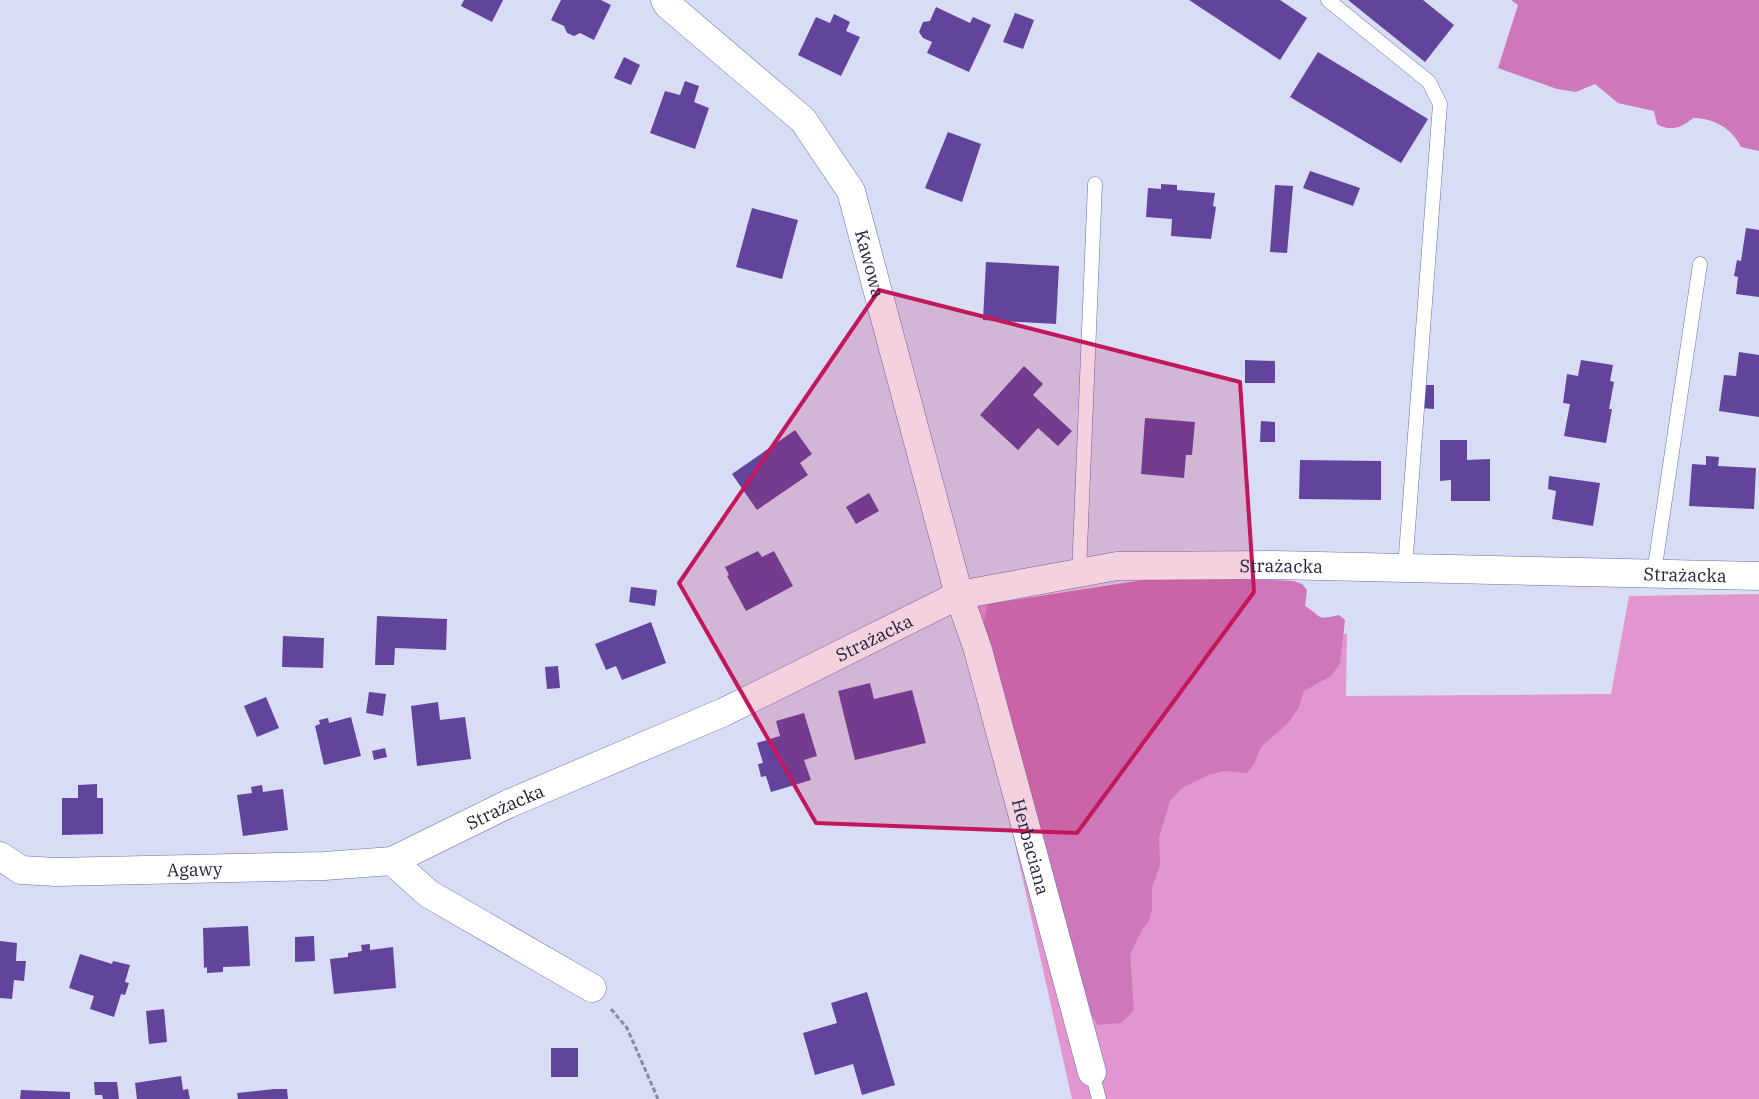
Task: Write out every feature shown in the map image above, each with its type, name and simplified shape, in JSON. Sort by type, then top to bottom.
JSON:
[{"type":"street","name":"Kawowa","points":[[665,0],[803,120],[851,190],[959,595]]},
{"type":"street","name":"Strażacka","points":[[392,861],[508,804],[724,712],[959,595],[1117,566],[1274,565],[1759,576]]},
{"type":"street","name":"Herbaciana","points":[[959,595],[978,650],[1092,1072]]},
{"type":"street","name":"Agawy","points":[[0,856],[21,870],[56,872],[324,866],[392,861]]},
{"type":"street","points":[[392,861],[429,894],[592,988]]},
{"type":"lane","points":[[1328,0],[1429,82],[1440,104],[1405,568]]},
{"type":"lane","points":[[1079,573],[1095,184]]},
{"type":"lane","points":[[1654,573],[1700,264]]},
{"type":"lane","name":"Herbaciana","points":[[1092,1072],[1099,1099]]},
{"type":"path","points":[[592,988],[627,1028],[658,1099]]},
{"type":"highlighted area","points":[[879,290],[1240,382],[1254,592],[1077,833],[816,823],[679,583]]},
{"type":"shaded area","points":[[1511,0],[1759,0],[1759,151],[1741,147],[1733,134],[1715,122],[1693,118],[1676,128],[1667,128],[1657,124],[1654,111],[1618,103],[1595,84],[1576,92],[1557,89],[1498,68],[1518,5]]},
{"type":"shaded area","points":[[1170,576],[1294,581],[1289,629],[1347,634],[1346,696],[1611,694],[1629,596],[1759,594],[1759,1099],[1072,1099],[962,608]]},
{"type":"shaded area","points":[[1170,576],[1294,581],[1302,584],[1307,590],[1305,606],[1319,616],[1326,618],[1339,615],[1345,620],[1340,664],[1331,676],[1304,691],[1298,709],[1288,723],[1261,747],[1254,764],[1247,773],[1224,771],[1209,775],[1182,788],[1170,801],[1159,838],[1160,865],[1152,888],[1152,910],[1148,923],[1143,928],[1130,955],[1134,1010],[1121,1023],[1098,1025],[1089,1011],[982,630],[988,604]]},
{"type":"building","points":[[464,0],[503,0],[492,22],[461,6]]},
{"type":"building","points":[[561,0],[601,0],[611,5],[594,40],[580,33],[574,36],[567,33],[564,26],[551,20]]},
{"type":"building","points":[[1189,0],[1280,0],[1307,18],[1280,60]]},
{"type":"building","points":[[1348,0],[1423,0],[1454,25],[1425,62]]},
{"type":"building","points":[[936,7],[970,23],[973,17],[991,25],[969,72],[927,53],[932,42],[923,38],[919,32],[923,22],[930,21]]},
{"type":"building","points":[[1015,13],[1034,20],[1023,49],[1003,42]]},
{"type":"building","points":[[834,14],[850,22],[846,31],[860,37],[841,76],[798,55],[816,17],[830,23]]},
{"type":"building","points":[[1318,52],[1428,119],[1401,163],[1290,97]]},
{"type":"building","points":[[624,57],[640,65],[631,85],[614,78]]},
{"type":"building","points":[[685,81],[699,86],[694,102],[709,108],[695,149],[650,133],[665,91],[680,95]]},
{"type":"building","points":[[948,132],[981,144],[962,202],[925,188]]},
{"type":"building","points":[[1310,171],[1360,188],[1353,206],[1303,188]]},
{"type":"building","points":[[1161,184],[1177,185],[1177,190],[1215,193],[1213,206],[1216,207],[1211,239],[1171,236],[1172,219],[1146,217],[1148,188],[1161,189]]},
{"type":"building","points":[[1275,185],[1293,186],[1287,253],[1270,252]]},
{"type":"building","points":[[752,208],[798,220],[782,279],[736,267]]},
{"type":"building","points":[[1746,228],[1759,230],[1759,297],[1736,294],[1738,277],[1734,276],[1737,260],[1741,261]]},
{"type":"building","points":[[986,262],[1059,266],[1056,324],[983,320]]},
{"type":"building","points":[[1739,352],[1759,355],[1759,417],[1719,411],[1724,375],[1736,376]]},
{"type":"building","points":[[1245,360],[1275,361],[1275,383],[1245,383]]},
{"type":"building","points":[[1581,360],[1613,365],[1610,381],[1614,382],[1609,409],[1612,409],[1606,443],[1564,436],[1570,404],[1563,403],[1567,374],[1578,376]]},
{"type":"building","points":[[1024,366],[1043,384],[1033,395],[1072,431],[1058,446],[1038,428],[1018,450],[980,415]]},
{"type":"building","points":[[1421,385],[1434,385],[1434,409],[1421,408]]},
{"type":"building","points":[[1145,418],[1195,422],[1192,455],[1186,455],[1184,478],[1141,474]]},
{"type":"building","points":[[1261,421],[1275,422],[1275,442],[1260,442]]},
{"type":"building","points":[[795,430],[812,454],[800,463],[808,475],[757,510],[732,474]]},
{"type":"building","points":[[1440,440],[1467,440],[1467,460],[1490,459],[1490,501],[1451,501],[1451,480],[1440,481]]},
{"type":"building","points":[[1706,456],[1719,457],[1718,466],[1756,468],[1754,509],[1689,506],[1692,464],[1706,465]]},
{"type":"building","points":[[1300,460],[1381,461],[1381,500],[1299,499]]},
{"type":"building","points":[[1549,476],[1600,483],[1593,526],[1552,519],[1556,491],[1548,489]]},
{"type":"building","points":[[869,493],[879,511],[856,524],[846,507]]},
{"type":"building","points":[[758,551],[762,557],[774,551],[793,586],[746,611],[727,576],[729,575],[725,567]]},
{"type":"building","points":[[631,587],[657,590],[655,606],[629,602]]},
{"type":"building","points":[[377,616],[447,619],[446,650],[395,648],[394,665],[375,665]]},
{"type":"building","points":[[651,622],[666,663],[622,680],[616,666],[606,670],[595,644]]},
{"type":"building","points":[[283,636],[324,638],[323,668],[282,667]]},
{"type":"building","points":[[558,666],[560,688],[547,689],[545,667]]},
{"type":"building","points":[[870,683],[874,699],[912,690],[926,743],[855,760],[838,691]]},
{"type":"building","points":[[369,692],[386,694],[383,716],[366,713]]},
{"type":"building","points":[[266,697],[279,728],[257,737],[244,706]]},
{"type":"building","points":[[438,702],[440,720],[465,717],[471,759],[417,766],[411,706]]},
{"type":"building","points":[[804,713],[817,756],[804,760],[811,780],[771,792],[766,776],[761,777],[758,764],[763,763],[757,743],[780,736],[776,721]]},
{"type":"building","points":[[351,717],[361,756],[324,765],[315,726],[320,724],[319,720],[328,718],[329,723]]},
{"type":"building","points":[[385,748],[387,757],[374,760],[372,751]]},
{"type":"building","points":[[97,784],[97,798],[103,798],[103,834],[62,835],[62,798],[78,798],[78,785]]},
{"type":"building","points":[[262,785],[263,792],[283,789],[288,830],[243,836],[237,795],[252,793],[251,787]]},
{"type":"building","points":[[248,926],[250,966],[223,967],[223,972],[207,973],[207,967],[204,968],[203,928]]},
{"type":"building","points":[[314,936],[315,961],[295,962],[295,937]]},
{"type":"building","points":[[0,941],[17,943],[16,961],[26,961],[24,981],[14,980],[12,999],[0,998]]},
{"type":"building","points":[[370,944],[370,950],[393,947],[396,988],[334,994],[330,959],[348,957],[348,953],[362,951],[361,945]]},
{"type":"building","points":[[80,954],[112,964],[113,961],[130,965],[125,982],[129,983],[125,995],[121,994],[114,1017],[90,1009],[94,996],[69,988]]},
{"type":"building","points":[[867,992],[895,1085],[862,1095],[853,1064],[815,1075],[803,1033],[837,1023],[831,1003]]},
{"type":"building","points":[[164,1009],[167,1042],[149,1044],[146,1011]]},
{"type":"building","points":[[551,1048],[578,1048],[578,1077],[551,1077]]},
{"type":"building","points":[[181,1076],[183,1090],[188,1089],[190,1099],[137,1099],[135,1083]]},
{"type":"building","points":[[94,1082],[117,1082],[119,1099],[103,1099],[102,1095],[95,1095]]},
{"type":"building","points":[[287,1089],[288,1099],[238,1099],[237,1093]]},
{"type":"building","points":[[21,1090],[70,1092],[70,1099],[20,1099]]}]
